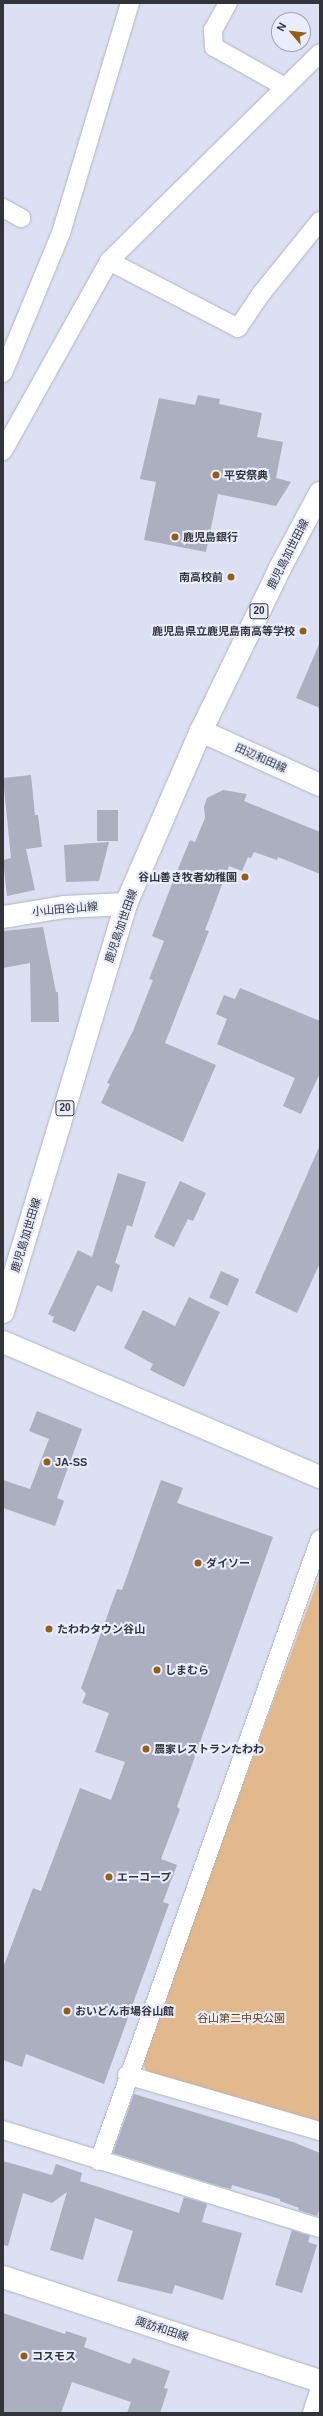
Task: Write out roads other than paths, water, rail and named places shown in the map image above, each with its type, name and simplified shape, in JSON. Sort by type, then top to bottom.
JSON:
[{"type":"main road","name":"鹿児島加世田線","points":[[3,1312],[126,904],[201,731],[280,568],[320,493]]},
{"type":"main road","name":"田辺和田線","points":[[201,731],[320,784]]},
{"type":"main road","name":"小山田谷山線","points":[[3,916],[64,907],[126,904]]},
{"type":"main road","points":[[3,1342],[320,1476]]},
{"type":"main road","name":"諏訪和田線","points":[[3,2277],[320,2381]]},
{"type":"street","points":[[3,373],[61,233],[130,3]]},
{"type":"street","points":[[228,3],[213,30],[214,47],[285,87]]},
{"type":"street","points":[[3,451],[109,261],[320,53]]},
{"type":"street","points":[[3,208],[21,218]]},
{"type":"street","points":[[109,261],[238,328],[260,294],[320,221]]},
{"type":"street","points":[[99,2161],[128,2075],[320,1539]]},
{"type":"street","points":[[128,2075],[320,2131]]},
{"type":"street","points":[[3,2130],[99,2161],[320,2228]]},
{"type":"street","points":[[312,2413],[320,2388]]},
{"type":"place","name":"平安祭典","points":[[216,475]]},
{"type":"place","name":"鹿児島銀行","points":[[175,537]]},
{"type":"place","name":"南高校前","points":[[231,577]]},
{"type":"place","name":"鹿児島県立鹿児島南高等学校","points":[[303,631]]},
{"type":"place","name":"谷山善き牧者幼稚園","points":[[245,877]]},
{"type":"place","name":"JA-SS","points":[[47,1462]]},
{"type":"place","name":"ダイソー","points":[[198,1563]]},
{"type":"place","name":"たわわタウン谷山","points":[[49,1629]]},
{"type":"place","name":"しまむら","points":[[157,1670]]},
{"type":"place","name":"農家レストランたわわ","points":[[146,1749]]},
{"type":"place","name":"エーコープ","points":[[109,1877]]},
{"type":"place","name":"おいどん市場谷山館","points":[[67,2011]]},
{"type":"place","name":"コスモス","points":[[24,2356]]},
{"type":"park label","name":"谷山第二中央公園","points":[[241,2018]]}]
